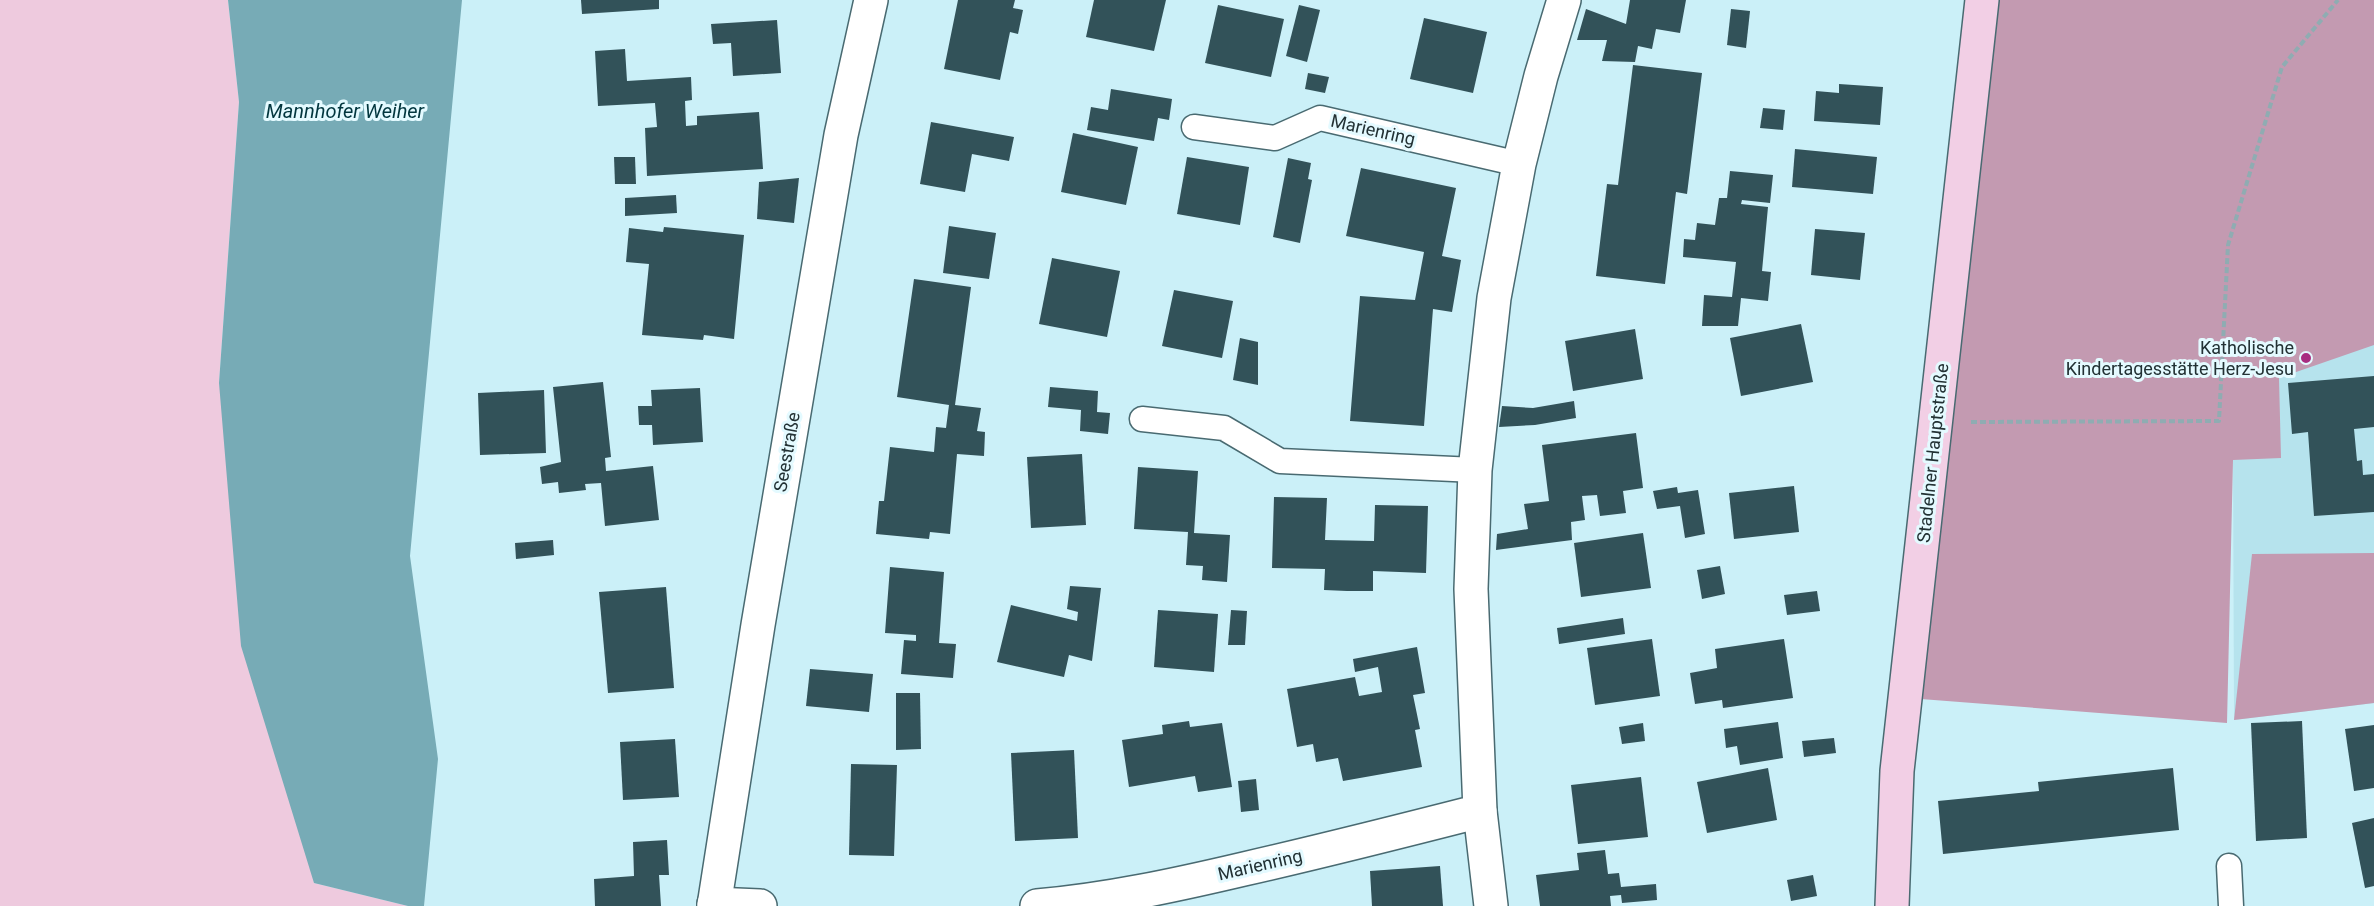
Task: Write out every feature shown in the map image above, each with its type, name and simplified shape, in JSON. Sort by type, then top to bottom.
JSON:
[{"type":"main road","name":"Stadelner Hauptstraße","points":[[1892,906],[1898,771],[1982,0]]},
{"type":"street","name":"Seestraße","points":[[714,905],[758,625],[841,135],[871,0]]},
{"type":"street","points":[[1491,906],[1480,811],[1471,589],[1475,470],[1494,298],[1519,164],[1541,76],[1564,0]]},
{"type":"street","name":"Marienring","points":[[1037,906],[1086,902],[1204,878],[1480,811]]},
{"type":"street","points":[[714,905],[760,906]]},
{"type":"lane","name":"Marienring","points":[[1194,127],[1275,138],[1320,118],[1519,164]]},
{"type":"lane","points":[[1142,418],[1224,428],[1280,460],[1475,470]]},
{"type":"lane","points":[[2229,866],[2231,906]]},
{"type":"path","points":[[1936,422],[2219,421],[2228,245],[2282,67],[2338,0]]},
{"type":"shaded area","points":[[0,0],[228,0],[239,102],[219,383],[314,883],[408,906],[0,906]]},
{"type":"shaded area","points":[[1983,0],[2374,0],[2374,345],[2279,378],[2281,458],[2233,460],[2227,723],[1908,698]]},
{"type":"shaded area","name":"Katholische Kindertagesstätte Herz-Jesu","points":[[2374,83],[2374,703],[2234,720],[2233,459]]},
{"type":"shaded area","points":[[2374,553],[2374,703],[2234,720],[2252,554]]},
{"type":"water","name":"Mannhofer Weiher","points":[[228,0],[462,0],[410,556],[438,759],[424,906],[408,906],[314,883],[241,646],[219,383],[239,102]]},
{"type":"building","points":[[581,0],[659,0],[659,9],[582,14]]},
{"type":"building","points":[[958,0],[1015,0],[1013,8],[1023,10],[1018,34],[1010,32],[1000,80],[944,69]]},
{"type":"building","points":[[1094,0],[1166,0],[1154,51],[1086,37]]},
{"type":"building","points":[[1630,0],[1686,0],[1680,33],[1656,29],[1652,49],[1638,46],[1635,62],[1602,61],[1607,40],[1577,40],[1586,9],[1626,24]]},
{"type":"building","points":[[1218,5],[1284,19],[1271,77],[1205,63]]},
{"type":"building","points":[[1299,5],[1320,10],[1307,62],[1286,56]]},
{"type":"building","points":[[1731,9],[1750,11],[1746,48],[1727,45]]},
{"type":"building","points":[[1424,18],[1487,32],[1473,93],[1410,79]]},
{"type":"building","points":[[777,20],[781,73],[733,76],[731,43],[713,44],[711,24]]},
{"type":"building","points":[[625,49],[627,81],[691,77],[692,100],[685,101],[686,126],[697,125],[697,116],[759,112],[763,169],[647,176],[645,128],[657,127],[655,103],[598,106],[595,51]]},
{"type":"building","points":[[1633,65],[1702,73],[1687,194],[1676,192],[1665,284],[1596,276],[1607,184],[1618,185]]},
{"type":"building","points":[[1308,73],[1329,77],[1325,93],[1305,89]]},
{"type":"building","points":[[1839,84],[1883,87],[1880,125],[1814,121],[1816,91],[1839,93]]},
{"type":"building","points":[[1111,89],[1172,99],[1169,120],[1158,118],[1154,141],[1087,130],[1091,107],[1108,110]]},
{"type":"building","points":[[1763,108],[1785,110],[1783,130],[1760,128]]},
{"type":"building","points":[[931,122],[1014,137],[1009,161],[972,154],[965,192],[920,184]]},
{"type":"building","points":[[1073,133],[1138,147],[1126,205],[1061,192]]},
{"type":"building","points":[[1795,149],[1877,157],[1873,194],[1792,187]]},
{"type":"building","points":[[614,157],[635,157],[636,184],[615,184]]},
{"type":"building","points":[[1187,157],[1249,167],[1240,225],[1177,214]]},
{"type":"building","points":[[1288,158],[1311,163],[1308,179],[1312,180],[1300,243],[1273,237]]},
{"type":"building","points":[[1361,168],[1456,188],[1442,256],[1461,260],[1452,312],[1433,309],[1424,426],[1350,421],[1360,296],[1415,300],[1424,252],[1346,236]]},
{"type":"building","points":[[1730,171],[1773,175],[1770,203],[1742,200],[1741,204],[1768,207],[1762,271],[1771,272],[1768,301],[1741,298],[1738,326],[1702,326],[1704,295],[1732,297],[1736,262],[1683,257],[1684,239],[1695,240],[1697,223],[1715,225],[1719,198],[1727,198]]},
{"type":"building","points":[[799,178],[794,223],[757,219],[759,182]]},
{"type":"building","points":[[676,195],[677,213],[625,216],[625,198]]},
{"type":"building","points":[[949,226],[996,233],[989,279],[943,273]]},
{"type":"building","points":[[664,227],[744,235],[734,339],[704,335],[703,340],[642,335],[649,264],[626,262],[629,228],[663,232]]},
{"type":"building","points":[[1815,229],[1865,233],[1860,280],[1811,275]]},
{"type":"building","points":[[1052,258],[1120,271],[1107,337],[1039,324]]},
{"type":"building","points":[[914,279],[971,287],[955,405],[981,408],[977,431],[985,432],[984,456],[957,454],[950,534],[930,532],[929,539],[876,534],[879,501],[884,501],[890,447],[934,452],[936,427],[946,428],[949,405],[897,397]]},
{"type":"building","points":[[1174,290],[1233,301],[1222,358],[1162,346]]},
{"type":"building","points":[[1801,324],[1813,382],[1741,396],[1730,338]]},
{"type":"building","points":[[1635,329],[1643,379],[1573,391],[1565,341]]},
{"type":"building","points":[[1240,338],[1258,342],[1258,385],[1233,380]]},
{"type":"building","points":[[2374,376],[2374,427],[2354,429],[2357,461],[2362,460],[2363,475],[2374,474],[2374,512],[2314,516],[2308,432],[2292,434],[2288,383]]},
{"type":"building","points":[[603,382],[611,457],[605,458],[606,471],[653,466],[659,520],[605,526],[601,483],[585,484],[586,490],[559,493],[558,482],[542,484],[540,467],[561,462],[553,387]]},
{"type":"building","points":[[1050,387],[1098,391],[1097,412],[1110,413],[1108,434],[1080,431],[1081,410],[1048,407]]},
{"type":"building","points":[[700,388],[703,442],[653,445],[652,425],[639,425],[638,406],[652,406],[651,390]]},
{"type":"building","points":[[544,390],[546,453],[480,455],[478,393]]},
{"type":"building","points":[[1574,401],[1576,418],[1535,425],[1499,427],[1502,406],[1533,408]]},
{"type":"building","points":[[1636,433],[1643,488],[1623,491],[1626,513],[1600,516],[1597,495],[1582,496],[1585,520],[1571,522],[1572,540],[1496,550],[1497,534],[1528,529],[1524,504],[1549,501],[1542,445]]},
{"type":"building","points":[[1082,454],[1086,525],[1031,528],[1027,457]]},
{"type":"building","points":[[1138,467],[1198,471],[1194,533],[1230,535],[1227,582],[1202,580],[1203,566],[1186,565],[1188,532],[1134,529]]},
{"type":"building","points":[[1794,486],[1799,532],[1734,539],[1729,493]]},
{"type":"building","points":[[1677,487],[1678,493],[1698,490],[1705,534],[1685,538],[1680,506],[1657,509],[1653,491]]},
{"type":"building","points":[[1274,497],[1327,498],[1325,540],[1374,541],[1375,505],[1428,506],[1426,573],[1373,571],[1373,591],[1347,591],[1324,590],[1325,569],[1272,568]]},
{"type":"building","points":[[1643,533],[1651,588],[1581,597],[1574,543]]},
{"type":"building","points":[[553,540],[554,555],[516,559],[515,543]]},
{"type":"building","points":[[1720,566],[1725,594],[1702,599],[1697,570]]},
{"type":"building","points":[[890,567],[944,572],[939,643],[956,644],[953,678],[901,674],[904,640],[916,641],[916,635],[885,633]]},
{"type":"building","points":[[1070,586],[1101,588],[1092,661],[1069,655],[1064,677],[997,662],[1011,605],[1077,621],[1078,612],[1067,609]]},
{"type":"building","points":[[666,587],[674,688],[608,693],[599,592]]},
{"type":"building","points":[[1817,591],[1820,611],[1787,615],[1784,595]]},
{"type":"building","points":[[1158,610],[1218,614],[1214,672],[1154,667]]},
{"type":"building","points":[[1231,610],[1247,611],[1245,645],[1228,645]]},
{"type":"building","points":[[1623,618],[1625,634],[1559,644],[1557,628]]},
{"type":"building","points":[[1652,639],[1660,696],[1595,705],[1587,648]]},
{"type":"building","points":[[1784,639],[1793,698],[1723,708],[1722,700],[1695,704],[1690,673],[1717,668],[1715,649]]},
{"type":"building","points":[[1417,647],[1425,693],[1413,695],[1420,729],[1415,730],[1422,767],[1343,781],[1338,758],[1316,762],[1313,744],[1297,747],[1287,689],[1355,677],[1359,696],[1382,692],[1378,667],[1355,672],[1353,659]]},
{"type":"building","points":[[810,669],[873,674],[869,712],[806,706]]},
{"type":"building","points":[[896,693],[920,693],[921,749],[896,750]]},
{"type":"building","points":[[1189,721],[1190,727],[1222,723],[1232,787],[1198,792],[1195,776],[1129,787],[1122,740],[1163,734],[1162,725]]},
{"type":"building","points":[[2302,721],[2307,838],[2256,841],[2251,723]]},
{"type":"building","points":[[1778,722],[1783,758],[1740,765],[1737,746],[1726,748],[1724,729]]},
{"type":"building","points":[[1643,723],[1645,741],[1622,744],[1619,727]]},
{"type":"building","points":[[2374,725],[2374,788],[2354,791],[2345,729]]},
{"type":"building","points":[[1834,738],[1836,753],[1804,757],[1802,741]]},
{"type":"building","points":[[675,739],[679,797],[623,800],[620,742]]},
{"type":"building","points":[[1074,750],[1078,838],[1015,841],[1011,753]]},
{"type":"building","points":[[851,764],[897,765],[894,856],[849,855]]},
{"type":"building","points":[[1768,768],[1777,820],[1707,833],[1697,782]]},
{"type":"building","points":[[2173,768],[2179,830],[1943,854],[1938,801],[2039,791],[2038,782]]},
{"type":"building","points":[[1641,777],[1648,837],[1578,844],[1571,785]]},
{"type":"building","points":[[1256,779],[1259,810],[1241,812],[1238,781]]},
{"type":"building","points":[[2374,818],[2374,886],[2365,888],[2352,823]]},
{"type":"building","points":[[667,840],[669,875],[659,875],[661,906],[595,906],[594,879],[634,876],[633,842]]},
{"type":"building","points":[[1605,850],[1608,874],[1619,873],[1621,887],[1656,884],[1657,900],[1622,903],[1621,895],[1610,896],[1611,906],[1540,906],[1536,875],[1579,870],[1577,853]]},
{"type":"building","points":[[1440,866],[1443,906],[1372,906],[1370,871]]},
{"type":"building","points":[[1813,875],[1817,896],[1791,901],[1787,880]]},
{"type":"place","name":"Katholische Kindertagesstätte Herz-Jesu","points":[[2306,358]]}]
